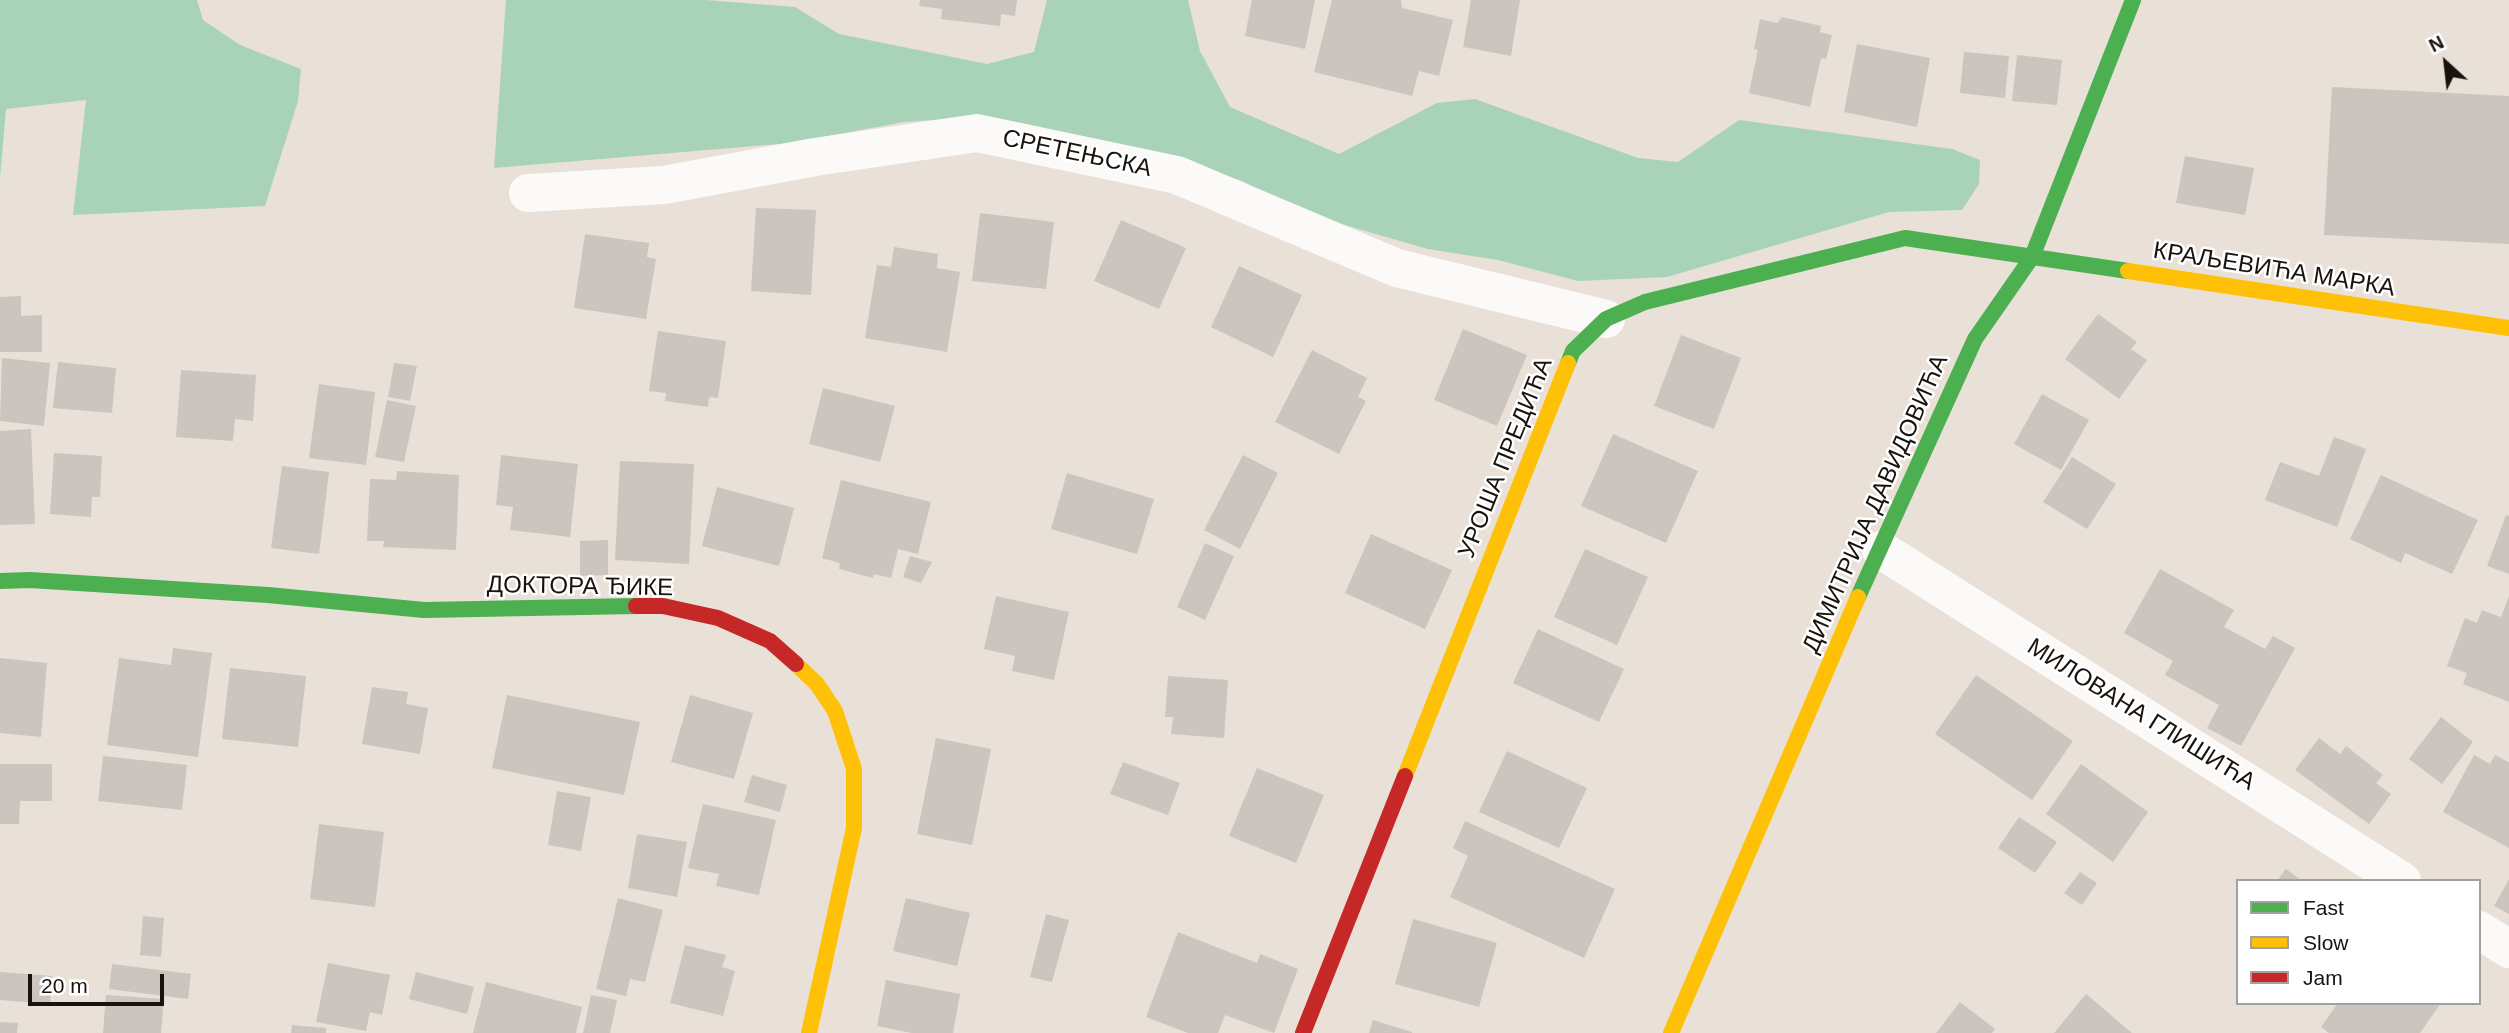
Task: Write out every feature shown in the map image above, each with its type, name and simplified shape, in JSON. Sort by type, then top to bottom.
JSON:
[{"type":"street","name":"ДИМИТРИЈА ДАВИДОВИЋА","points":[[1671,1033],[1975,339],[2032,257],[2133,0]]},
{"type":"street","name":"СРЕТЕЊСКА","points":[[528,193],[664,185],[815,157],[977,133],[1177,174],[1397,268],[1606,319]]},
{"type":"street","name":"УРОША ПРЕДИЋА","points":[[1304,1033],[1573,351],[1606,319],[1645,302],[1905,238],[2032,257]]},
{"type":"street","name":"КРАЉЕВИЋА МАРКА","points":[[2032,257],[2509,328]]},
{"type":"street","name":"МИЛОВАНА ГЛИШИЋА","points":[[1881,550],[2399,879]]},
{"type":"street","name":"ДОКТОРА ЂИКЕ","points":[[0,582],[30,580],[268,595],[424,610],[663,606],[718,618],[770,641],[817,684],[829,702],[847,740],[855,769],[854,828],[808,1033]]},
{"type":"street","points":[[2481,931],[2509,949]]},
{"type":"green space","points":[[0,0],[197,0],[203,20],[240,45],[301,69],[298,101],[265,206],[73,215],[86,100],[6,109],[0,178]]},
{"type":"green space","points":[[506,0],[706,0],[795,7],[839,34],[987,64],[1034,52],[1047,0],[1188,0],[1200,51],[1230,107],[1339,154],[1437,103],[1475,99],[1638,158],[1678,162],[1739,120],[1952,149],[1980,160],[1979,184],[1962,210],[1889,212],[1667,277],[1578,281],[1498,260],[1428,249],[1306,214],[1242,181],[1186,164],[961,118],[904,122],[790,143],[494,168]]},
{"type":"building","points":[[920,0],[1017,0],[1015,16],[1001,14],[1000,26],[941,19],[942,9],[919,6]]},
{"type":"building","points":[[1252,0],[1315,0],[1305,49],[1245,36]]},
{"type":"building","points":[[1332,0],[1401,0],[1402,8],[1453,20],[1439,76],[1419,71],[1412,96],[1314,72]]},
{"type":"building","points":[[1471,0],[1520,0],[1511,56],[1463,47]]},
{"type":"building","points":[[1782,17],[1821,26],[1820,32],[1832,35],[1826,59],[1821,58],[1810,107],[1749,93],[1758,50],[1754,49],[1760,19],[1777,23]]},
{"type":"building","points":[[1857,44],[1930,58],[1917,127],[1844,112]]},
{"type":"building","points":[[1964,52],[2009,56],[2005,98],[1960,93]]},
{"type":"building","points":[[2017,55],[2062,60],[2057,105],[2012,101]]},
{"type":"building","points":[[2332,87],[2509,96],[2509,244],[2324,235]]},
{"type":"building","points":[[2185,156],[2254,168],[2245,215],[2176,203]]},
{"type":"building","points":[[756,208],[816,210],[811,295],[751,291]]},
{"type":"building","points":[[980,213],[1054,222],[1046,289],[972,281]]},
{"type":"building","points":[[1121,220],[1186,248],[1159,309],[1094,281]]},
{"type":"building","points":[[585,234],[649,243],[647,257],[656,259],[646,319],[574,308]]},
{"type":"building","points":[[894,247],[938,254],[937,268],[960,272],[947,352],[865,338],[877,265],[891,267]]},
{"type":"building","points":[[1239,266],[1302,295],[1273,357],[1211,327]]},
{"type":"building","points":[[21,296],[21,316],[42,315],[42,352],[0,352],[0,297]]},
{"type":"building","points":[[2098,314],[2137,342],[2131,349],[2147,360],[2119,399],[2065,359]]},
{"type":"building","points":[[1463,329],[1527,355],[1497,426],[1434,400]]},
{"type":"building","points":[[658,331],[726,341],[718,398],[709,397],[708,407],[665,401],[666,393],[649,391]]},
{"type":"building","points":[[1681,335],[1741,358],[1714,429],[1654,406]]},
{"type":"building","points":[[1312,350],[1367,378],[1358,397],[1366,401],[1339,454],[1275,422]]},
{"type":"building","points":[[2,358],[50,363],[44,426],[0,421]]},
{"type":"building","points":[[58,362],[116,368],[112,413],[53,408]]},
{"type":"building","points":[[394,363],[417,366],[410,401],[388,397]]},
{"type":"building","points":[[181,370],[256,375],[253,421],[235,419],[233,441],[176,437]]},
{"type":"building","points":[[319,384],[375,392],[366,465],[309,458]]},
{"type":"building","points":[[823,388],[895,406],[880,462],[809,444]]},
{"type":"building","points":[[2042,394],[2089,420],[2061,470],[2014,444]]},
{"type":"building","points":[[387,400],[416,406],[404,462],[375,457]]},
{"type":"building","points":[[31,429],[35,524],[0,525],[0,431]]},
{"type":"building","points":[[1613,434],[1698,471],[1666,543],[1581,506]]},
{"type":"building","points":[[2334,437],[2366,449],[2337,527],[2265,500],[2280,462],[2319,476]]},
{"type":"building","points":[[54,453],[102,456],[100,497],[92,497],[91,517],[50,514]]},
{"type":"building","points":[[501,455],[578,464],[570,537],[510,530],[513,507],[496,505]]},
{"type":"building","points":[[1243,455],[1278,473],[1240,549],[1204,530]]},
{"type":"building","points":[[2072,457],[2116,484],[2087,529],[2043,502]]},
{"type":"building","points":[[620,461],[694,464],[689,564],[615,560]]},
{"type":"building","points":[[282,466],[329,472],[319,554],[271,548]]},
{"type":"building","points":[[397,471],[459,475],[456,550],[383,547],[384,541],[367,541],[370,479],[396,480]]},
{"type":"building","points":[[1067,473],[1154,499],[1137,554],[1051,529]]},
{"type":"building","points":[[2381,475],[2478,520],[2452,574],[2405,553],[2401,563],[2350,539]]},
{"type":"building","points":[[841,480],[931,502],[918,554],[898,549],[891,578],[874,574],[873,578],[839,569],[840,563],[822,558]]},
{"type":"building","points":[[717,487],[794,508],[779,566],[702,546]]},
{"type":"building","points":[[2506,515],[2509,516],[2509,574],[2487,566]]},
{"type":"building","points":[[1371,534],[1452,570],[1425,629],[1345,593]]},
{"type":"building","points":[[608,540],[608,575],[580,576],[580,541]]},
{"type":"building","points":[[1205,543],[1234,556],[1205,620],[1177,607]]},
{"type":"building","points":[[1585,549],[1648,577],[1617,645],[1554,617]]},
{"type":"building","points":[[910,556],[932,562],[921,583],[903,577]]},
{"type":"building","points":[[2160,569],[2234,610],[2224,627],[2265,649],[2273,636],[2295,648],[2241,746],[2207,728],[2219,705],[2165,675],[2173,661],[2124,633]]},
{"type":"building","points":[[996,596],[1069,612],[1054,680],[1012,671],[1015,656],[984,649]]},
{"type":"building","points":[[2509,596],[2509,702],[2463,684],[2467,673],[2447,666],[2465,618],[2477,623],[2482,610],[2501,617]]},
{"type":"building","points":[[1538,629],[1624,669],[1599,722],[1513,683]]},
{"type":"building","points":[[173,648],[212,653],[198,757],[107,745],[119,658],[171,665]]},
{"type":"building","points":[[0,658],[47,663],[41,737],[0,733]]},
{"type":"building","points":[[230,668],[306,676],[298,747],[222,739]]},
{"type":"building","points":[[1976,675],[2073,741],[2032,800],[1935,734]]},
{"type":"building","points":[[1168,676],[1228,680],[1224,738],[1171,734],[1173,717],[1165,717]]},
{"type":"building","points":[[372,687],[408,692],[406,704],[428,708],[420,754],[362,744]]},
{"type":"building","points":[[507,695],[640,722],[624,795],[492,768]]},
{"type":"building","points":[[690,695],[753,713],[734,779],[671,762]]},
{"type":"building","points":[[2441,717],[2473,742],[2442,784],[2409,759]]},
{"type":"building","points":[[936,738],[991,749],[972,845],[917,834]]},
{"type":"building","points":[[2319,738],[2340,754],[2346,746],[2383,775],[2376,783],[2391,794],[2369,824],[2295,770]]},
{"type":"building","points":[[1507,751],[1587,788],[1559,848],[1479,812]]},
{"type":"building","points":[[2474,755],[2490,764],[2495,755],[2509,762],[2509,848],[2443,812]]},
{"type":"building","points":[[103,756],[187,765],[182,810],[98,801]]},
{"type":"building","points":[[1123,762],[1180,783],[1168,815],[1110,794]]},
{"type":"building","points":[[0,764],[52,764],[52,801],[20,801],[19,824],[0,824]]},
{"type":"building","points":[[2081,764],[2148,812],[2113,862],[2046,814]]},
{"type":"building","points":[[1257,768],[1324,795],[1296,863],[1229,836]]},
{"type":"building","points":[[752,775],[787,785],[780,812],[744,802]]},
{"type":"building","points":[[557,791],[591,797],[581,851],[548,845]]},
{"type":"building","points":[[703,804],[776,820],[759,895],[716,886],[719,874],[688,868]]},
{"type":"building","points":[[2019,817],[2057,842],[2035,873],[1998,848]]},
{"type":"building","points":[[1465,821],[1615,889],[1584,958],[1450,897],[1468,856],[1453,848]]},
{"type":"building","points":[[319,824],[384,832],[375,907],[310,899]]},
{"type":"building","points":[[637,834],[687,842],[677,897],[628,888]]},
{"type":"building","points":[[2286,869],[2299,879],[2278,879]]},
{"type":"building","points":[[2080,872],[2097,883],[2082,905],[2064,893]]},
{"type":"building","points":[[2509,879],[2509,914],[2494,906]]},
{"type":"building","points":[[618,898],[663,910],[645,982],[630,979],[626,996],[596,989]]},
{"type":"building","points":[[906,898],[970,913],[957,966],[893,951]]},
{"type":"building","points":[[1046,914],[1069,920],[1052,982],[1030,977]]},
{"type":"building","points":[[143,916],[164,918],[161,957],[140,955]]},
{"type":"building","points":[[1413,919],[1497,943],[1479,1007],[1395,984]]},
{"type":"building","points":[[1178,932],[1257,963],[1260,954],[1298,969],[1274,1033],[1225,1015],[1218,1033],[1188,1033],[1146,1017]]},
{"type":"building","points":[[685,945],[726,955],[722,967],[735,971],[723,1016],[670,1003]]},
{"type":"building","points":[[328,963],[390,975],[382,1015],[370,1012],[366,1031],[316,1022]]},
{"type":"building","points":[[112,964],[191,974],[188,999],[109,989]]},
{"type":"building","points":[[0,972],[52,976],[50,1004],[0,1000]]},
{"type":"building","points":[[416,972],[474,987],[467,1014],[409,999]]},
{"type":"building","points":[[886,980],[960,994],[953,1033],[912,1033],[877,1026]]},
{"type":"building","points":[[486,982],[582,1007],[576,1033],[473,1033]]},
{"type":"building","points":[[2086,994],[2132,1033],[2054,1033]]},
{"type":"building","points":[[106,995],[164,999],[161,1033],[103,1033]]},
{"type":"building","points":[[591,995],[617,1000],[610,1033],[583,1033]]},
{"type":"building","points":[[1960,1002],[1995,1029],[1992,1033],[1936,1033]]},
{"type":"building","points":[[2337,1005],[2440,1005],[2420,1033],[2329,1033],[2321,1027]]},
{"type":"building","points":[[1373,1020],[1412,1032],[1412,1033],[1369,1033]]},
{"type":"building","points":[[0,1022],[18,1023],[17,1033],[0,1033]]},
{"type":"building","points":[[292,1025],[326,1028],[326,1033],[291,1033]]},
{"type":"traffic: fast","points":[[1858,597],[1975,339],[2032,257],[2133,0]]},
{"type":"traffic: fast","points":[[1568,363],[1573,351],[1606,319],[1645,302],[1905,238],[2128,271]]},
{"type":"traffic: fast","points":[[0,581],[30,580],[268,595],[424,610],[636,606]]},
{"type":"traffic: slow","points":[[2128,271],[2509,328]]},
{"type":"traffic: slow","points":[[1405,776],[1568,363]]},
{"type":"traffic: slow","points":[[1671,1033],[1858,597]]},
{"type":"traffic: slow","points":[[796,664],[817,684],[835,711],[854,769],[854,828],[809,1033]]},
{"type":"traffic: jam","points":[[636,606],[663,606],[718,618],[770,641],[796,664]]},
{"type":"traffic: jam","points":[[1303,1033],[1405,776]]}]
